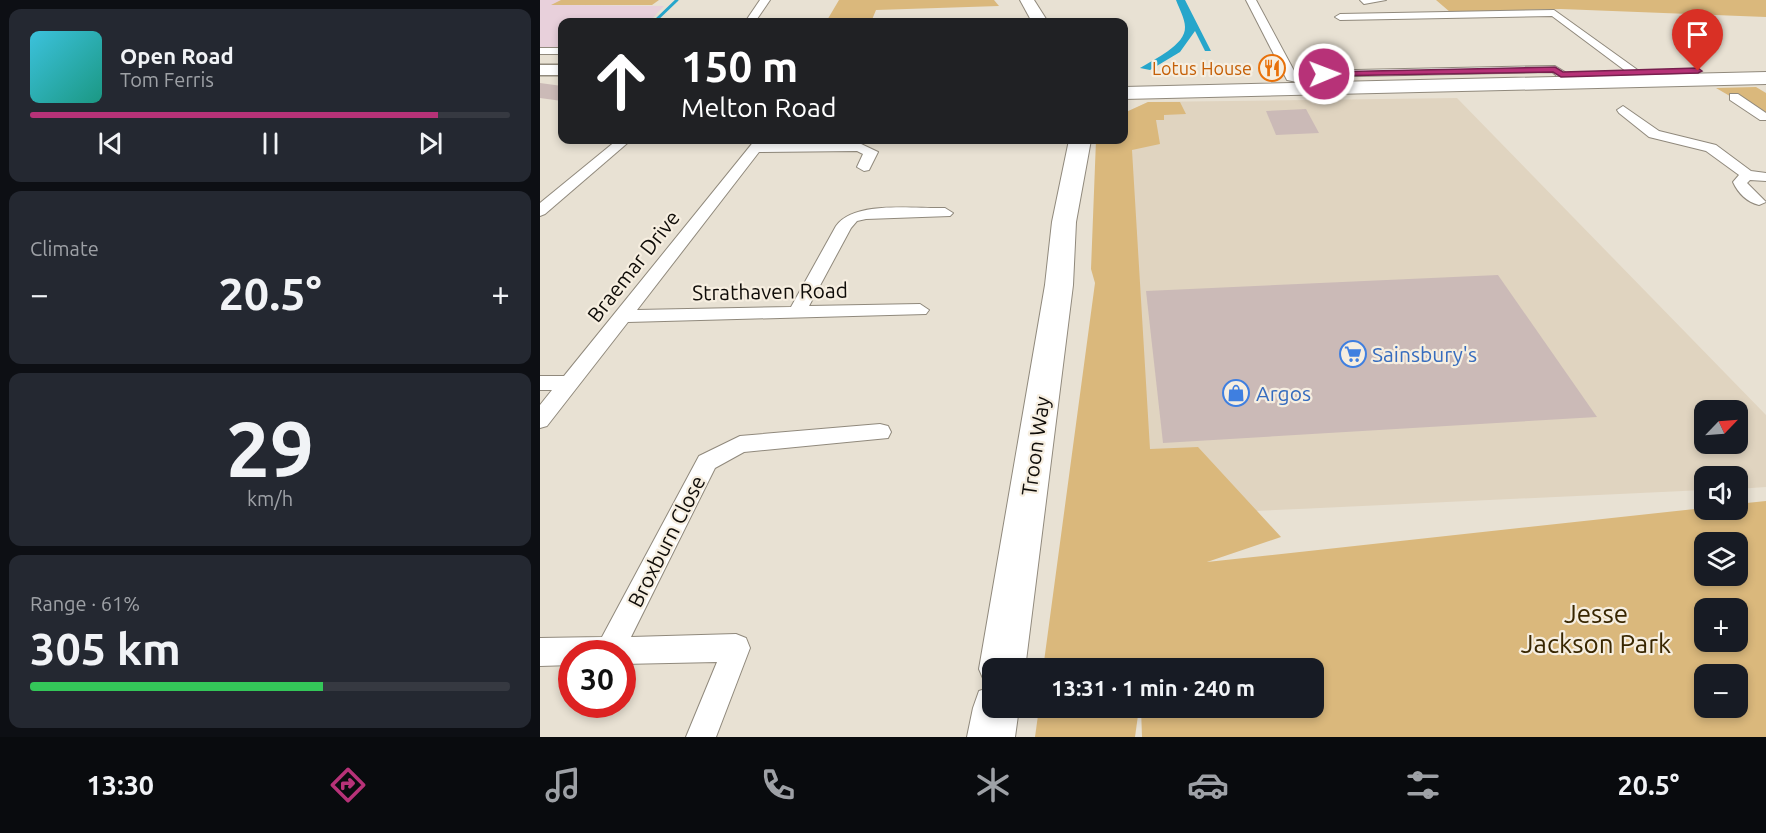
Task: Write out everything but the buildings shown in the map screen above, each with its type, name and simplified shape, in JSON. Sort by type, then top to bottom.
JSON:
[{"type":"highway","points":[[1027,0],[1038,18]]},
{"type":"highway","points":[[1128,82],[1343,76],[1406,84],[1491,74],[1490,82],[1538,81],[1635,73],[1760,76]]},
{"type":"highway","points":[[1128,93],[1557,79],[1760,76]]},
{"type":"highway","points":[[1128,99],[1161,92]]},
{"type":"highway","name":"Troon Way","points":[[1059,144],[1064,222]]},
{"type":"highway","name":"Troon Way","points":[[1004,658],[1059,285],[1064,222],[1079,144]]},
{"type":"highway","points":[[992,737],[995,718]]},
{"type":"main road","points":[[540,60],[558,61]]},
{"type":"main road","points":[[540,70],[558,70]]},
{"type":"street","points":[[753,18],[765,0]]},
{"type":"street","points":[[1251,0],[1300,77]]},
{"type":"street","points":[[1364,0],[1381,0]]},
{"type":"street","points":[[1364,0],[1376,16]]},
{"type":"street","points":[[1340,17],[1554,13],[1635,73]]},
{"type":"street","points":[[540,51],[558,51]]},
{"type":"street","points":[[1343,76],[1491,74]]},
{"type":"street","points":[[1734,98],[1765,117]]},
{"type":"street","points":[[1632,114],[1647,130],[1662,138],[1691,141],[1711,148],[1747,175],[1766,177]]},
{"type":"street","points":[[1748,118],[1765,117]]},
{"type":"street","points":[[540,211],[619,144]]},
{"type":"street","points":[[758,144],[859,147],[871,152],[864,167]]},
{"type":"street","name":"Braemar Drive","points":[[540,420],[758,144]]},
{"type":"street","points":[[1747,175],[1740,182],[1743,189],[1759,201]]},
{"type":"street","points":[[796,313],[844,226],[852,218],[865,214],[945,213]]},
{"type":"street","name":"Strathaven Road","points":[[622,316],[920,310]]},
{"type":"street","points":[[540,383],[569,383]]},
{"type":"street","name":"Broxburn Close","points":[[615,640],[707,462],[740,444],[880,432]]},
{"type":"street","points":[[636,650],[736,648],[701,737]]},
{"type":"street","points":[[540,652],[558,652]]},
{"type":"shaded area","points":[[540,0],[561,0],[553,5],[664,6],[653,18],[558,18],[558,47],[540,47]]},
{"type":"shaded area","points":[[1457,98],[1766,415],[1766,487],[1748,488],[1748,466],[1694,466],[1694,490],[1150,516],[1126,144],[1128,144],[1128,111],[1148,102]]},
{"type":"green space","points":[[561,0],[659,0],[652,5],[551,5]]},
{"type":"green space","points":[[839,0],[994,0],[999,6],[876,10],[873,18],[828,18]]},
{"type":"green space","points":[[1436,0],[1766,0],[1766,17],[1561,9],[1450,12]]},
{"type":"green space","points":[[1756,87],[1766,93],[1766,117],[1716,88]]},
{"type":"green space","name":"Jesse Jackson Park","points":[[1148,102],[1180,102],[1186,114],[1164,115],[1164,120],[1156,120],[1160,144],[1132,150],[1150,449],[1198,447],[1281,537],[1207,562],[1694,509],[1694,520],[1748,520],[1748,503],[1766,501],[1766,737],[1142,737],[1141,718],[1324,718],[1324,658],[1044,658],[1095,283],[1091,269],[1096,144],[1128,144],[1128,111]]},
{"type":"green space","points":[[1038,718],[1138,718],[1135,737],[1035,737]]},
{"type":"water","points":[[1176,0],[1185,0],[1211,51],[1205,51],[1195,31],[1180,52],[1150,70],[1140,68],[1175,46],[1184,34],[1184,21]]},
{"type":"waterway","points":[[658,18],[677,0]]},
{"type":"place","name":"Lotus House","points":[[1272,68]]},
{"type":"place","name":"Sainsbury's","points":[[1353,354]]},
{"type":"place","name":"Argos","points":[[1236,393]]},
{"type":"route","points":[[1324,74],[1555,69],[1561,74],[1698,71]]}]
